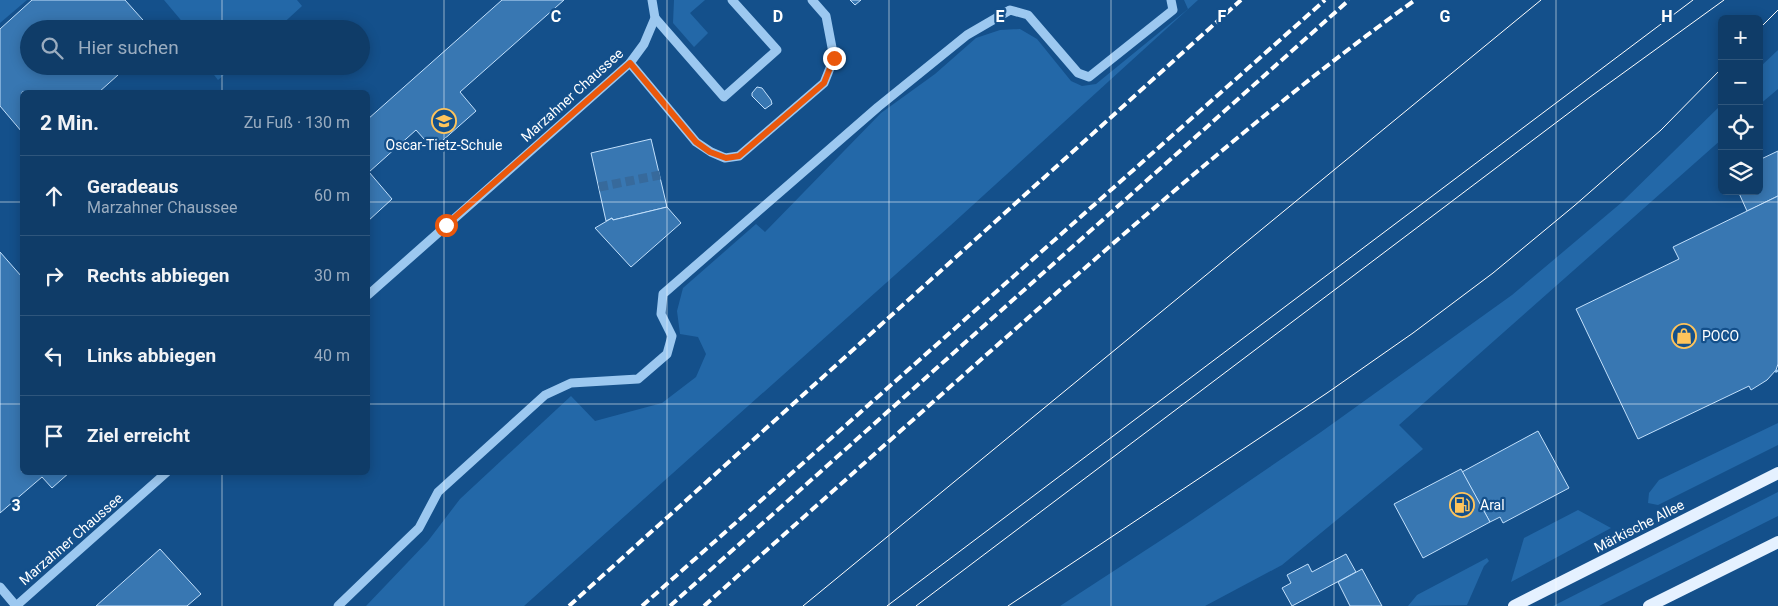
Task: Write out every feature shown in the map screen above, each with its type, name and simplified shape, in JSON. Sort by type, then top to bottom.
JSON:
[{"type":"main road","name":"Märkische Allee","points":[[1514,606],[1778,473]]},
{"type":"main road","points":[[1649,606],[1778,542]]},
{"type":"street","points":[[652,0],[655,18],[724,97],[777,50],[732,0]]},
{"type":"street","points":[[630,63],[696,142],[710,152],[726,158],[739,156],[824,83],[834,58],[826,16],[812,0]]},
{"type":"street","points":[[338,606],[419,528],[438,492],[545,395],[571,383],[638,379],[667,354],[672,336],[661,314],[662,294],[878,107],[967,35],[1010,10],[1028,15],[1078,73],[1089,77],[1173,10],[1171,0]]},
{"type":"street","name":"Marzahner Chaussee","points":[[370,293],[630,63],[644,44],[655,18]]},
{"type":"street","name":"Marzahner Chaussee","points":[[16,606],[164,475]]},
{"type":"street","points":[[0,587],[16,606]]},
{"type":"shaded area","points":[[0,0],[27,0],[0,23]]},
{"type":"shaded area","points":[[164,0],[297,0],[302,6],[287,20],[181,20]]},
{"type":"shaded area","points":[[674,0],[705,0],[690,13],[708,33],[694,47],[673,23]]},
{"type":"shaded area","points":[[1184,0],[1198,0],[951,225],[524,606],[366,606],[428,541],[460,499],[571,396],[595,421],[662,403],[696,377],[706,354],[698,337],[680,334],[677,311],[683,288],[756,224],[765,232],[881,113],[935,74],[976,38],[1000,30],[1020,29],[1037,39],[1071,81],[1082,86],[1096,84],[1188,9]]},
{"type":"shaded area","points":[[1778,50],[1778,89],[1763,102],[1763,64]]},
{"type":"shaded area","points":[[214,75],[224,75],[218,80]]},
{"type":"shaded area","points":[[1718,108],[1718,143],[1399,425],[1423,449],[1282,565],[1205,606],[1060,606],[1192,520],[1321,432],[1512,295],[1621,203]]},
{"type":"shaded area","points":[[1778,423],[1778,445],[1658,505],[1648,503],[1649,493],[1659,480]]},
{"type":"shaded area","points":[[1778,492],[1778,516],[1599,606],[1553,606]]},
{"type":"shaded area","points":[[1578,510],[1611,528],[1511,582],[1524,538]]},
{"type":"shaded area","points":[[1487,558],[1489,561],[1484,566],[1467,605],[1408,606],[1417,595]]},
{"type":"building","points":[[32,0],[125,0],[143,20],[20,20],[20,75],[118,75],[101,90],[20,90],[20,130],[0,106],[0,29]]},
{"type":"building","points":[[502,0],[564,0],[460,92],[476,111],[433,149],[416,130],[370,171],[370,117]]},
{"type":"building","points":[[850,0],[861,0],[855,5]]},
{"type":"building","points":[[757,87],[762,88],[771,100],[772,104],[765,109],[752,96]]},
{"type":"building","points":[[651,139],[667,207],[613,220],[612,218],[606,221],[591,153]]},
{"type":"building","points":[[1778,151],[1778,196],[1747,211],[1740,195],[1763,195],[1763,158]]},
{"type":"building","points":[[370,173],[392,199],[370,219]]},
{"type":"building","name":"POCO","points":[[1778,196],[1778,364],[1776,370],[1767,380],[1751,390],[1749,386],[1638,439],[1576,309],[1679,259],[1673,247]]},
{"type":"building","points":[[667,207],[681,223],[631,267],[595,228],[612,218],[613,220]]},
{"type":"building","points":[[0,252],[20,275],[20,475],[67,475],[52,488],[42,477],[0,513]]},
{"type":"building","points":[[1538,431],[1569,488],[1503,523],[1500,517],[1490,522],[1462,472]]},
{"type":"building","points":[[1461,469],[1490,522],[1423,558],[1394,504]]},
{"type":"building","points":[[160,549],[201,594],[187,606],[96,606]]},
{"type":"building","points":[[1346,554],[1356,572],[1292,606],[1282,588],[1291,583],[1287,575],[1308,564],[1312,572]]},
{"type":"building","points":[[1362,569],[1382,606],[1350,606],[1338,582]]},
{"type":"tunnel","points":[[599,187],[660,175]]},
{"type":"tram line","points":[[803,606],[1541,0]]},
{"type":"tram line","points":[[887,606],[1693,0]]},
{"type":"tram line","points":[[916,606],[1590,97],[1724,0]]},
{"type":"tram line","points":[[1763,25],[1778,10]]},
{"type":"tram line","points":[[1008,606],[1327,393],[1413,333],[1493,273],[1661,130],[1718,72]]},
{"type":"railway","points":[[569,606],[1241,0]]},
{"type":"railway","points":[[642,606],[1325,0]]},
{"type":"railway","points":[[670,606],[1349,0]]},
{"type":"railway","points":[[704,606],[1037,310],[1176,190],[1270,111],[1415,0]]},
{"type":"place","name":"Oscar-Tietz-Schule","points":[[444,121]]},
{"type":"place","name":"POCO","points":[[1684,336]]},
{"type":"place","name":"Aral","points":[[1462,505]]},
{"type":"route","points":[[446,225],[630,63],[696,142],[710,152],[726,158],[739,156],[824,83],[834,58]]}]
